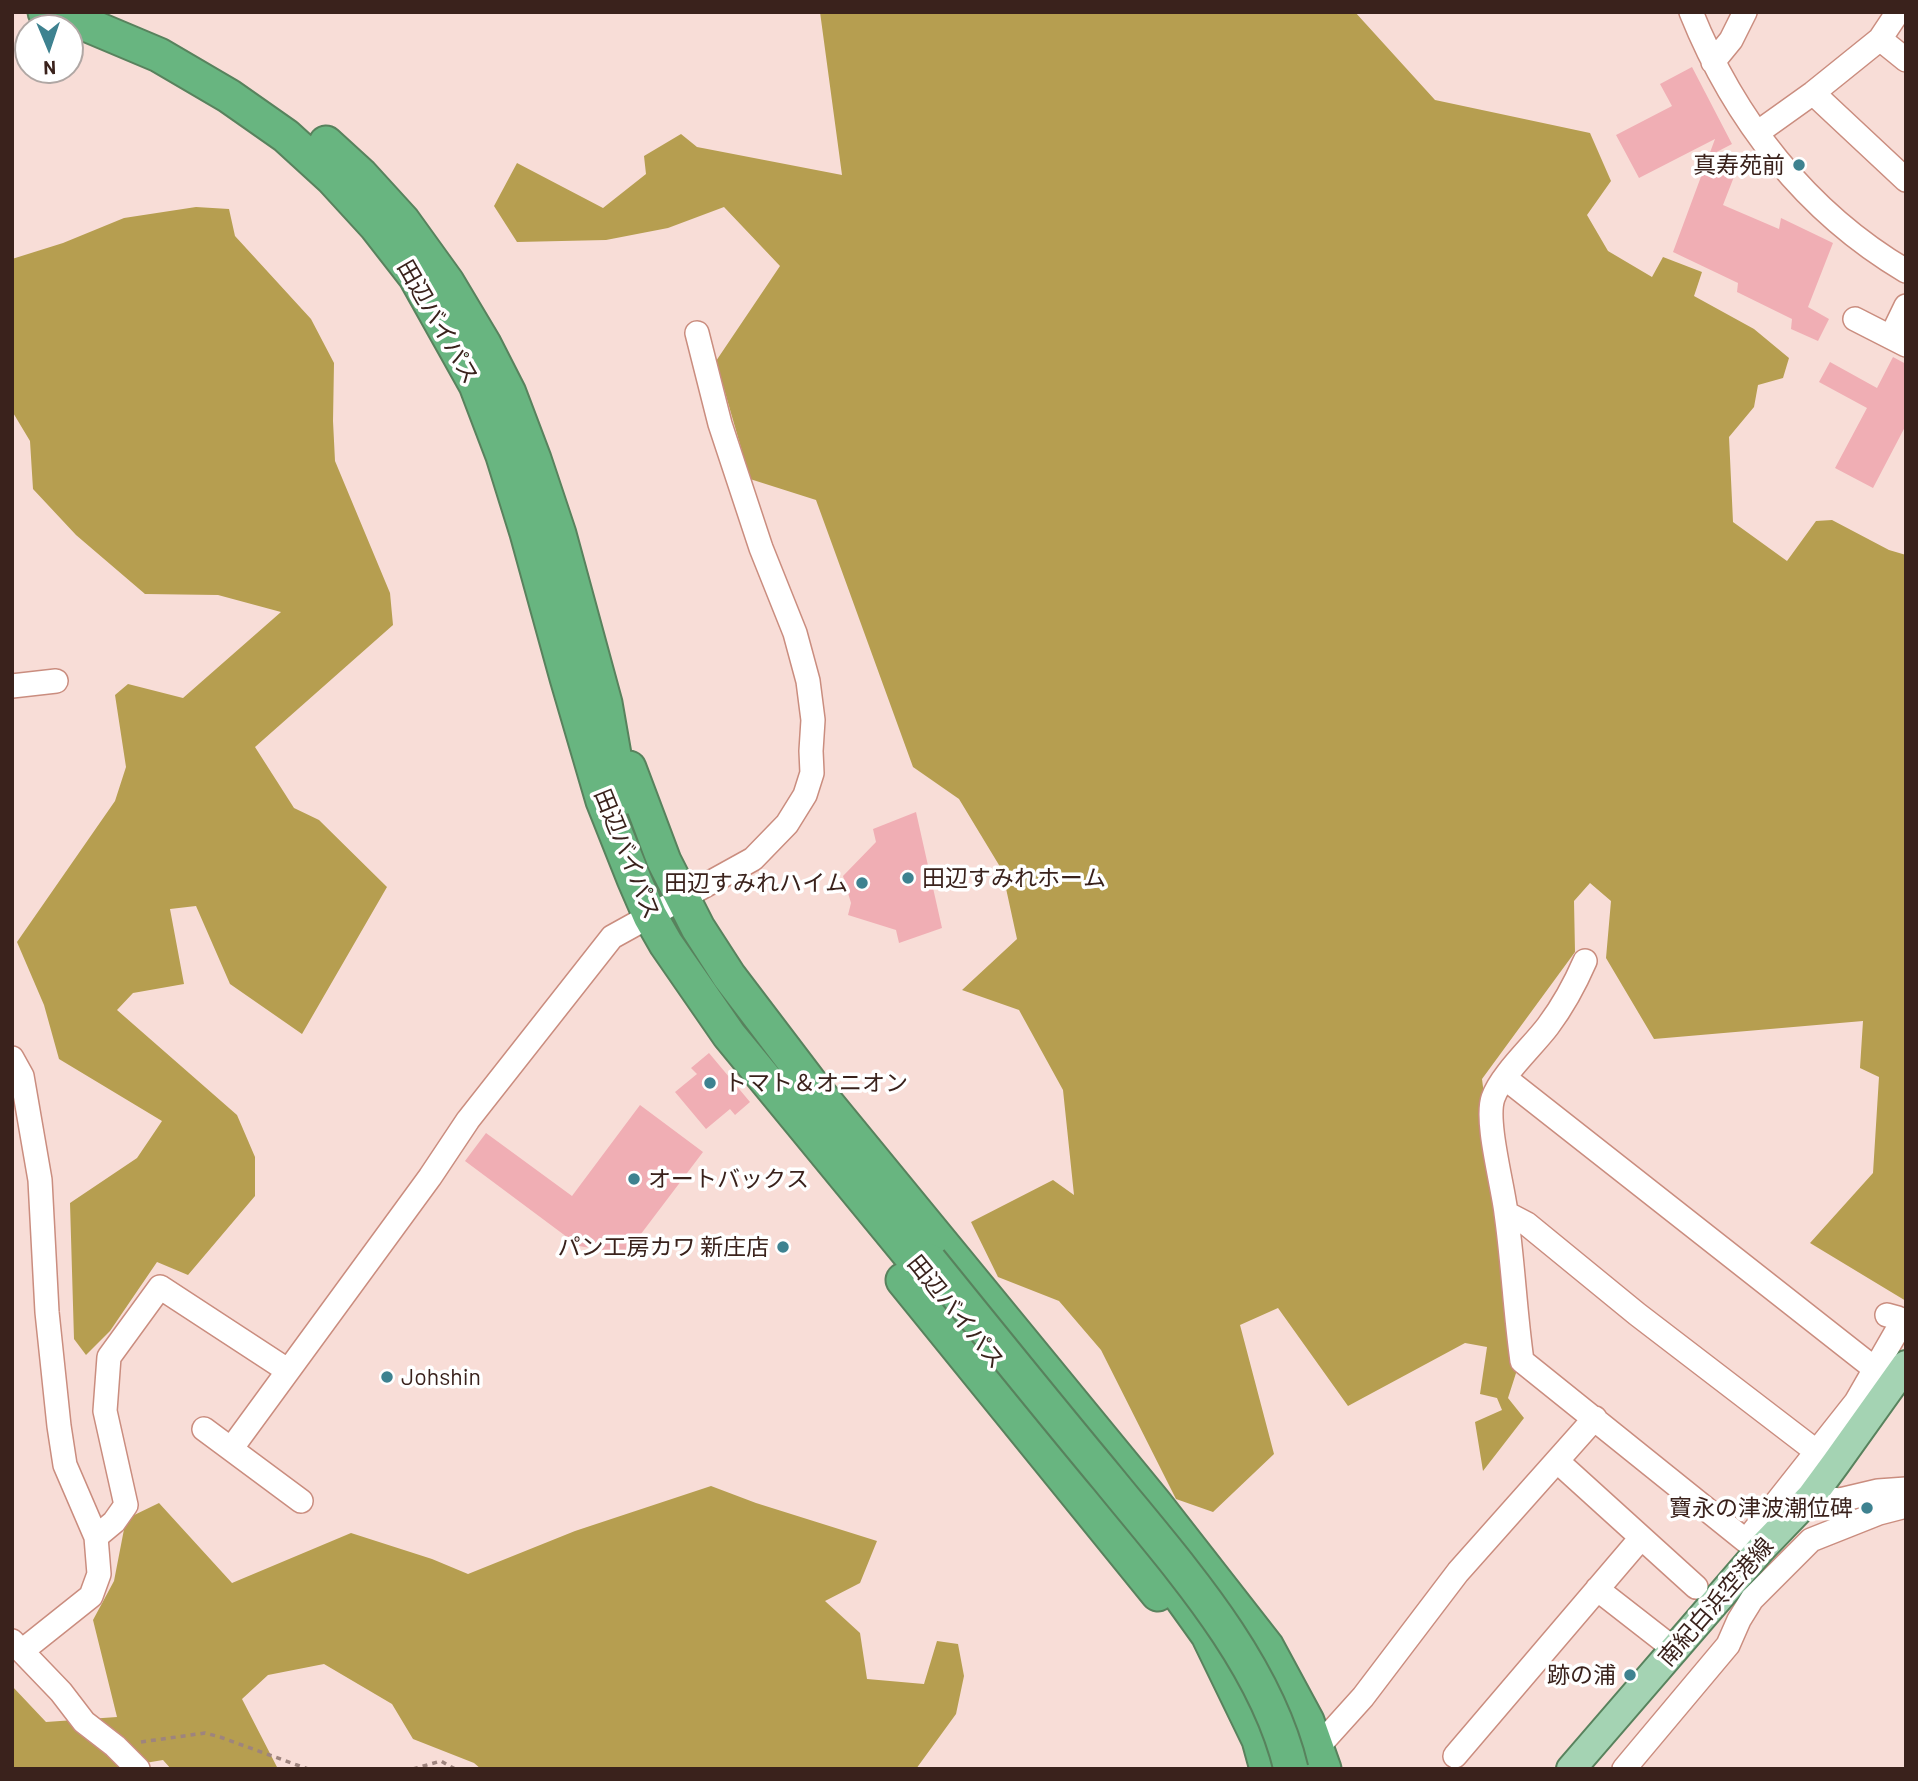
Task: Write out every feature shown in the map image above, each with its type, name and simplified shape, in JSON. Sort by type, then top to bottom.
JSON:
[{"type":"highway","name":"田辺バイパス","points":[[45,12],[83,23],[159,55],[229,96],[286,136],[332,178],[384,236],[415,276],[476,385],[503,456],[566,678],[592,804],[622,890],[660,910],[685,937],[751,1037],[1112,1503],[1209,1635],[1259,1740],[1267,1769]]},
{"type":"highway","name":"田辺バイパス","points":[[108,12],[167,37],[237,76],[308,128],[361,175],[403,221],[447,282],[509,393],[559,534],[605,703],[616,766],[660,910]]},
{"type":"highway","points":[[1250,1769],[1202,1660],[1157,1592],[730,1065],[672,984],[650,949],[660,910],[698,928],[729,976],[811,1084],[1144,1490],[1267,1647],[1307,1721],[1320,1758]]},
{"type":"highway","name":"田辺バイパス","points":[[926,1266],[1197,1590],[1258,1684],[1291,1769]]},
{"type":"main road","name":"南紀白浜空港線","points":[[1571,1769],[1760,1550],[1811,1497],[1906,1365]]},
{"type":"street","points":[[1691,12],[1713,62],[1734,100],[1793,178],[1831,218],[1877,254],[1906,271]]},
{"type":"street","points":[[1713,62],[1731,40],[1745,12]]},
{"type":"street","points":[[1757,133],[1813,93],[1880,39],[1898,12]]},
{"type":"street","points":[[1880,39],[1906,60]]},
{"type":"street","points":[[1813,93],[1906,180]]},
{"type":"street","points":[[1855,319],[1898,341],[1906,306]]},
{"type":"street","points":[[231,1449],[430,1177],[468,1120],[612,937],[753,859],[786,824],[805,796],[812,773],[813,720],[808,681],[795,633],[761,548],[720,424],[696,332]]},
{"type":"street","points":[[12,686],[57,681]]},
{"type":"street","points":[[1585,961],[1573,987],[1550,1024],[1505,1078],[1493,1098],[1492,1128],[1506,1213],[1522,1361],[1746,1541],[1856,1402],[1898,1329],[1898,1318],[1886,1315]]},
{"type":"street","points":[[12,1058],[22,1076],[40,1180],[47,1312],[65,1465],[96,1537],[99,1574],[91,1596],[17,1646],[61,1692],[84,1722],[115,1746],[138,1769]]},
{"type":"street","points":[[1505,1078],[1875,1369]]},
{"type":"street","points":[[1506,1213],[1527,1224],[1637,1314],[1817,1452]]},
{"type":"street","points":[[96,1537],[114,1522],[126,1505],[105,1411],[109,1357],[160,1287],[287,1370]]},
{"type":"street","points":[[1274,1769],[1303,1758],[1320,1758],[1458,1572],[1595,1418]]},
{"type":"street","points":[[204,1429],[302,1501]]},
{"type":"street","points":[[1557,1461],[1696,1587]]},
{"type":"street","points":[[1811,1497],[1839,1500],[1878,1491],[1906,1489]]},
{"type":"street","points":[[1624,1769],[1728,1646],[1735,1617],[1811,1540],[1879,1513],[1906,1506]]},
{"type":"street","points":[[1455,1756],[1641,1538]]},
{"type":"street","points":[[1597,1588],[1674,1649]]},
{"type":"path","points":[[115,1746],[205,1733],[308,1769]]},
{"type":"path","points":[[413,1769],[441,1761],[455,1769]]},
{"type":"shaded area","points":[[820,12],[1355,12],[1435,100],[1590,133],[1611,181],[1587,215],[1608,251],[1652,277],[1663,257],[1702,272],[1694,296],[1754,329],[1789,358],[1783,378],[1758,385],[1754,407],[1729,437],[1733,522],[1787,561],[1816,521],[1832,520],[1889,550],[1906,555],[1906,1301],[1810,1243],[1873,1173],[1879,1077],[1860,1068],[1863,1021],[1654,1039],[1606,958],[1611,901],[1590,883],[1574,901],[1575,952],[1482,1079],[1500,1222],[1506,1319],[1517,1370],[1508,1398],[1524,1418],[1483,1471],[1475,1422],[1502,1410],[1497,1398],[1480,1394],[1487,1347],[1465,1343],[1348,1406],[1278,1308],[1240,1325],[1274,1454],[1213,1512],[1176,1499],[1101,1350],[1059,1301],[998,1277],[971,1222],[1053,1180],[1074,1195],[1063,1090],[1019,1010],[962,990],[1017,939],[1002,870],[959,799],[913,767],[816,500],[750,479],[716,361],[780,266],[724,207],[668,228],[606,240],[517,242],[494,206],[517,163],[603,208],[646,174],[644,156],[681,134],[697,147],[842,175]]},
{"type":"shaded area","points":[[196,207],[229,209],[235,236],[311,319],[334,363],[335,461],[390,593],[393,625],[255,747],[294,808],[319,820],[387,887],[302,1034],[230,984],[196,906],[170,909],[184,984],[133,993],[117,1010],[237,1115],[255,1157],[255,1196],[188,1275],[157,1262],[110,1331],[86,1355],[74,1339],[70,1203],[137,1158],[162,1121],[59,1059],[44,1005],[17,942],[115,801],[126,767],[115,695],[128,684],[183,698],[281,612],[218,595],[145,594],[76,535],[33,489],[30,441],[12,411],[12,259],[63,243],[124,218]]},
{"type":"shaded area","points":[[711,1486],[877,1541],[860,1583],[825,1601],[860,1633],[867,1679],[924,1684],[937,1641],[958,1644],[964,1676],[956,1714],[916,1769],[481,1769],[474,1763],[413,1739],[392,1704],[324,1664],[268,1675],[242,1699],[278,1769],[171,1769],[163,1760],[109,1769],[12,1769],[12,1686],[46,1722],[117,1717],[93,1620],[114,1581],[126,1519],[159,1503],[232,1583],[351,1533],[432,1559],[468,1574],[575,1531]]},
{"type":"building","points":[[1692,67],[1732,144],[1709,156],[1737,169],[1723,205],[1779,229],[1781,218],[1833,243],[1808,307],[1829,319],[1818,341],[1791,329],[1792,319],[1737,292],[1738,283],[1673,252],[1715,139],[1639,178],[1616,135],[1672,106],[1660,84]]},
{"type":"building","points":[[1893,357],[1906,364],[1906,425],[1873,488],[1835,468],[1867,408],[1819,382],[1830,362],[1877,388]]},
{"type":"building","name":"田辺すみれホーム","points":[[916,812],[942,928],[899,943],[896,930],[848,915],[851,903],[843,876],[876,842],[873,829]]},
{"type":"building","name":"トマト＆オニオン","points":[[709,1053],[750,1102],[735,1115],[730,1109],[706,1129],[675,1092],[697,1074],[691,1068]]},
{"type":"building","name":"オートバックス","points":[[640,1105],[703,1152],[622,1259],[613,1252],[579,1246],[465,1161],[486,1133],[572,1196]]},
{"type":"place","name":"真寿苑前","points":[[1799,165]]},
{"type":"place","name":"田辺すみれホーム","points":[[908,878]]},
{"type":"place","name":"田辺すみれハイム","points":[[862,883]]},
{"type":"place","name":"トマト＆オニオン","points":[[710,1083]]},
{"type":"place","name":"オートバックス","points":[[634,1179]]},
{"type":"place","name":"パン工房カワ 新庄店","points":[[783,1247]]},
{"type":"place","name":"Johshin","points":[[387,1377]]},
{"type":"place","name":"寶永の津波潮位碑","points":[[1867,1508]]},
{"type":"place","name":"跡の浦","points":[[1630,1675]]}]
